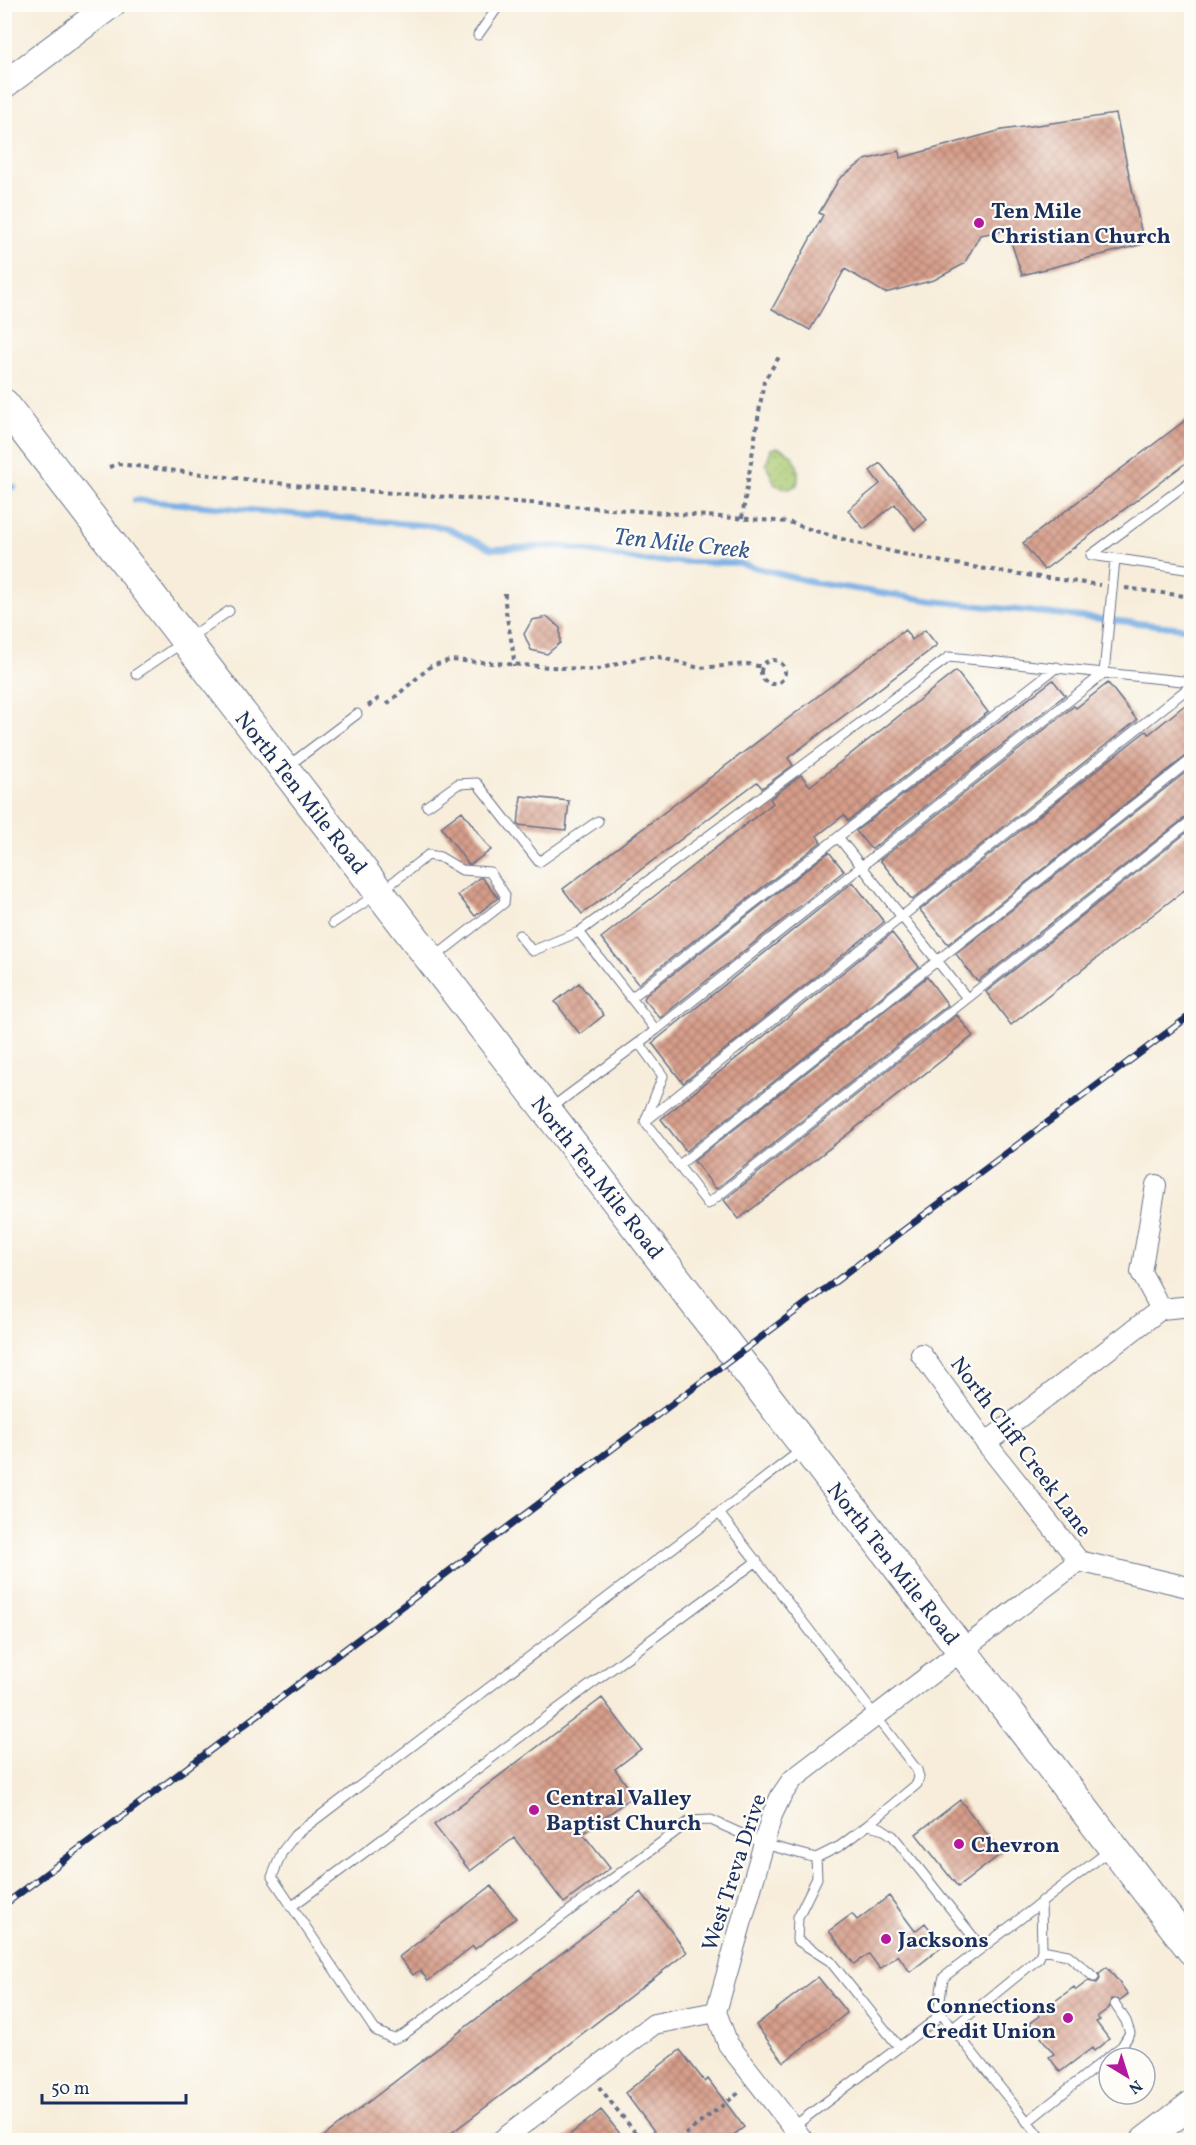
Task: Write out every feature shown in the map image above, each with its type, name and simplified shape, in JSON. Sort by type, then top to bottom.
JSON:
[{"type":"main road","points":[[4,85],[112,4]]},
{"type":"main road","name":"North Ten Mile Road","points":[[4,404],[1191,1950]]},
{"type":"main road","points":[[1145,2140],[1191,2104]]},
{"type":"street","points":[[1156,1185],[1141,1272],[1161,1309]]},
{"type":"street","points":[[986,1443],[1161,1309],[1191,1306]]},
{"type":"street","name":"North Cliff Creek Lane","points":[[921,1354],[986,1443],[1079,1561],[1191,1588]]},
{"type":"street","name":"West Treva Drive","points":[[716,2012],[776,1805],[792,1780],[1079,1561]]},
{"type":"street","points":[[502,2140],[654,2024],[716,2012],[728,2044],[798,2134]]},
{"type":"lane","points":[[478,35],[500,4]]},
{"type":"lane","points":[[1191,480],[1091,555],[1191,570]]},
{"type":"lane","points":[[547,1111],[656,1030],[1104,673],[1115,559]]},
{"type":"lane","points":[[135,674],[229,611]]},
{"type":"lane","points":[[519,935],[532,951],[579,932],[949,657],[1057,667],[1191,684]]},
{"type":"lane","points":[[631,998],[1057,667]]},
{"type":"lane","points":[[645,1122],[1191,684]]},
{"type":"lane","points":[[284,769],[357,714]]},
{"type":"lane","points":[[678,1166],[1191,759]]},
{"type":"lane","points":[[427,806],[458,784],[477,783],[539,862],[598,821]]},
{"type":"lane","points":[[645,1122],[708,1204],[1191,820]]},
{"type":"lane","points":[[838,837],[967,998]]},
{"type":"lane","points":[[333,923],[379,893],[428,855],[440,856],[462,870],[490,873],[506,895],[504,903],[431,961]]},
{"type":"lane","points":[[579,932],[656,1030]]},
{"type":"lane","points":[[639,1042],[663,1076],[645,1122]]},
{"type":"lane","points":[[720,1514],[877,1715],[920,1777],[917,1784],[840,1846],[816,1858],[764,1844],[711,1821],[690,1821],[403,2035],[393,2039],[375,2030],[272,1877],[282,1852],[295,1835],[720,1514],[804,1447]]},
{"type":"lane","points":[[291,1907],[757,1561]]},
{"type":"lane","points":[[868,1825],[881,1828],[893,1836],[982,1947]]},
{"type":"lane","points":[[798,2134],[899,2047],[935,2020],[939,2011],[939,1992],[944,1977],[1112,1848]]},
{"type":"lane","points":[[816,1858],[817,1878],[798,1917],[797,1940],[830,1961],[899,2047]]},
{"type":"lane","points":[[953,2028],[1034,1964],[1041,1950],[1041,1901]]},
{"type":"lane","points":[[1041,1950],[1068,1955],[1094,1977]]},
{"type":"lane","points":[[1027,2122],[1122,2046],[1130,2033],[1126,2021],[1115,2004]]},
{"type":"lane","points":[[939,2011],[1042,2140]]},
{"type":"path","points":[[742,518],[764,381],[778,357]]},
{"type":"path","points":[[109,467],[118,464],[311,486],[789,522],[840,540],[980,568],[1191,597]]},
{"type":"path","points":[[505,593],[504,610],[511,632],[514,666]]},
{"type":"path","points":[[387,704],[431,666],[441,661],[514,666],[559,666],[595,670],[651,657],[699,668],[748,664],[762,667]]},
{"type":"path","points":[[768,661],[780,662],[784,668],[783,679],[777,684],[770,684],[763,679],[762,667],[768,661]]},
{"type":"path","points":[[589,2074],[641,2140]]},
{"type":"path","points":[[678,2140],[756,2080]]},
{"type":"green space","points":[[777,447],[789,453],[796,461],[797,485],[789,489],[775,485],[766,464],[771,449]]},
{"type":"building","name":"Ten Mile Christian Church","points":[[1116,114],[1144,244],[1022,275],[1007,230],[980,235],[964,264],[934,280],[885,293],[845,269],[810,330],[772,309],[823,215],[819,213],[839,179],[865,160],[899,151],[900,158],[1002,130]]},
{"type":"building","points":[[1191,416],[1191,459],[1044,570],[1023,543]]},
{"type":"building","points":[[880,463],[927,520],[915,530],[895,504],[864,529],[848,510],[880,484],[870,471]]},
{"type":"building","points":[[548,617],[560,628],[560,643],[547,654],[531,650],[524,634],[532,620]]},
{"type":"building","points":[[905,630],[912,640],[925,630],[937,645],[788,758],[793,765],[762,788],[757,782],[582,914],[563,889]]},
{"type":"building","points":[[956,671],[988,712],[848,821],[844,815],[817,836],[821,842],[638,984],[601,938],[773,803],[770,799],[801,775],[810,786]]},
{"type":"building","points":[[1053,680],[1065,695],[872,849],[869,847],[856,831]]},
{"type":"building","points":[[1108,683],[1137,720],[912,900],[880,860],[1074,706],[1076,708]]},
{"type":"building","points":[[1191,700],[1191,752],[948,944],[920,910],[1146,731],[1149,734]]},
{"type":"building","points":[[1191,768],[1191,813],[978,981],[974,978],[956,954]]},
{"type":"building","points":[[521,796],[569,801],[566,830],[518,825]]},
{"type":"building","points":[[462,811],[491,850],[471,864],[468,864],[441,827]]},
{"type":"building","points":[[1191,829],[1191,885],[1011,1025],[986,992]]},
{"type":"building","points":[[829,852],[844,871],[660,1018],[644,999],[646,995]]},
{"type":"building","points":[[482,878],[498,898],[475,916],[458,895]]},
{"type":"building","points":[[853,882],[884,922],[683,1083],[652,1043]]},
{"type":"building","points":[[892,933],[919,967],[686,1151],[661,1119]]},
{"type":"building","points":[[927,977],[948,1005],[716,1189],[694,1161]]},
{"type":"building","points":[[579,983],[604,1015],[580,1034],[555,1002]]},
{"type":"building","points":[[957,1015],[973,1036],[739,1219],[724,1200]]},
{"type":"building","name":"Central Valley Baptist Church","points":[[602,1698],[641,1749],[615,1769],[634,1795],[583,1834],[610,1868],[564,1903],[514,1838],[470,1871],[434,1825]]},
{"type":"building","name":"Chevron","points":[[960,1800],[1002,1853],[958,1887],[916,1834]]},
{"type":"building","points":[[491,1886],[516,1918],[475,1949],[473,1946],[428,1981],[420,1970],[413,1975],[399,1957]]},
{"type":"building","points":[[641,1892],[687,1952],[560,2051],[442,2140],[319,2140]]},
{"type":"building","name":"Jacksons","points":[[889,1896],[915,1931],[925,1923],[943,1946],[910,1972],[898,1955],[880,1969],[869,1954],[854,1964],[829,1931],[852,1914],[857,1920]]},
{"type":"building","name":"Connections Credit Union","points":[[1107,1967],[1128,1994],[1120,2000],[1111,1999],[1109,2008],[1097,2017],[1100,2020],[1096,2022],[1109,2039],[1097,2046],[1094,2051],[1092,2048],[1060,2072],[1049,2057],[1054,2054],[1030,2023],[1040,2016],[1036,2011],[1049,2001],[1051,2004],[1074,1987],[1076,1990],[1088,1981],[1097,1983],[1100,1979],[1099,1973]]},
{"type":"building","points":[[818,1977],[847,2013],[784,2062],[756,2025]]},
{"type":"building","points":[[680,2050],[705,2082],[708,2079],[744,2127],[727,2140],[661,2140],[625,2093]]},
{"type":"building","points":[[601,2110],[625,2140],[563,2140],[586,2122]]},
{"type":"waterway","name":"Ten Mile Creek","points":[[4,486],[14,487]]},
{"type":"waterway","name":"Ten Mile Creek","points":[[135,500],[444,527],[492,549],[560,546],[644,561],[738,563],[816,583],[934,601],[1192,629]]},
{"type":"railway","points":[[4,1905],[1192,1014]]},
{"type":"place","name":"Ten Mile Christian Church","points":[[979,223]]},
{"type":"place","name":"Central Valley Baptist Church","points":[[534,1810]]},
{"type":"place","name":"Chevron","points":[[959,1844]]},
{"type":"place","name":"Jacksons","points":[[886,1939]]},
{"type":"place","name":"Connections Credit Union","points":[[1068,2018]]}]
